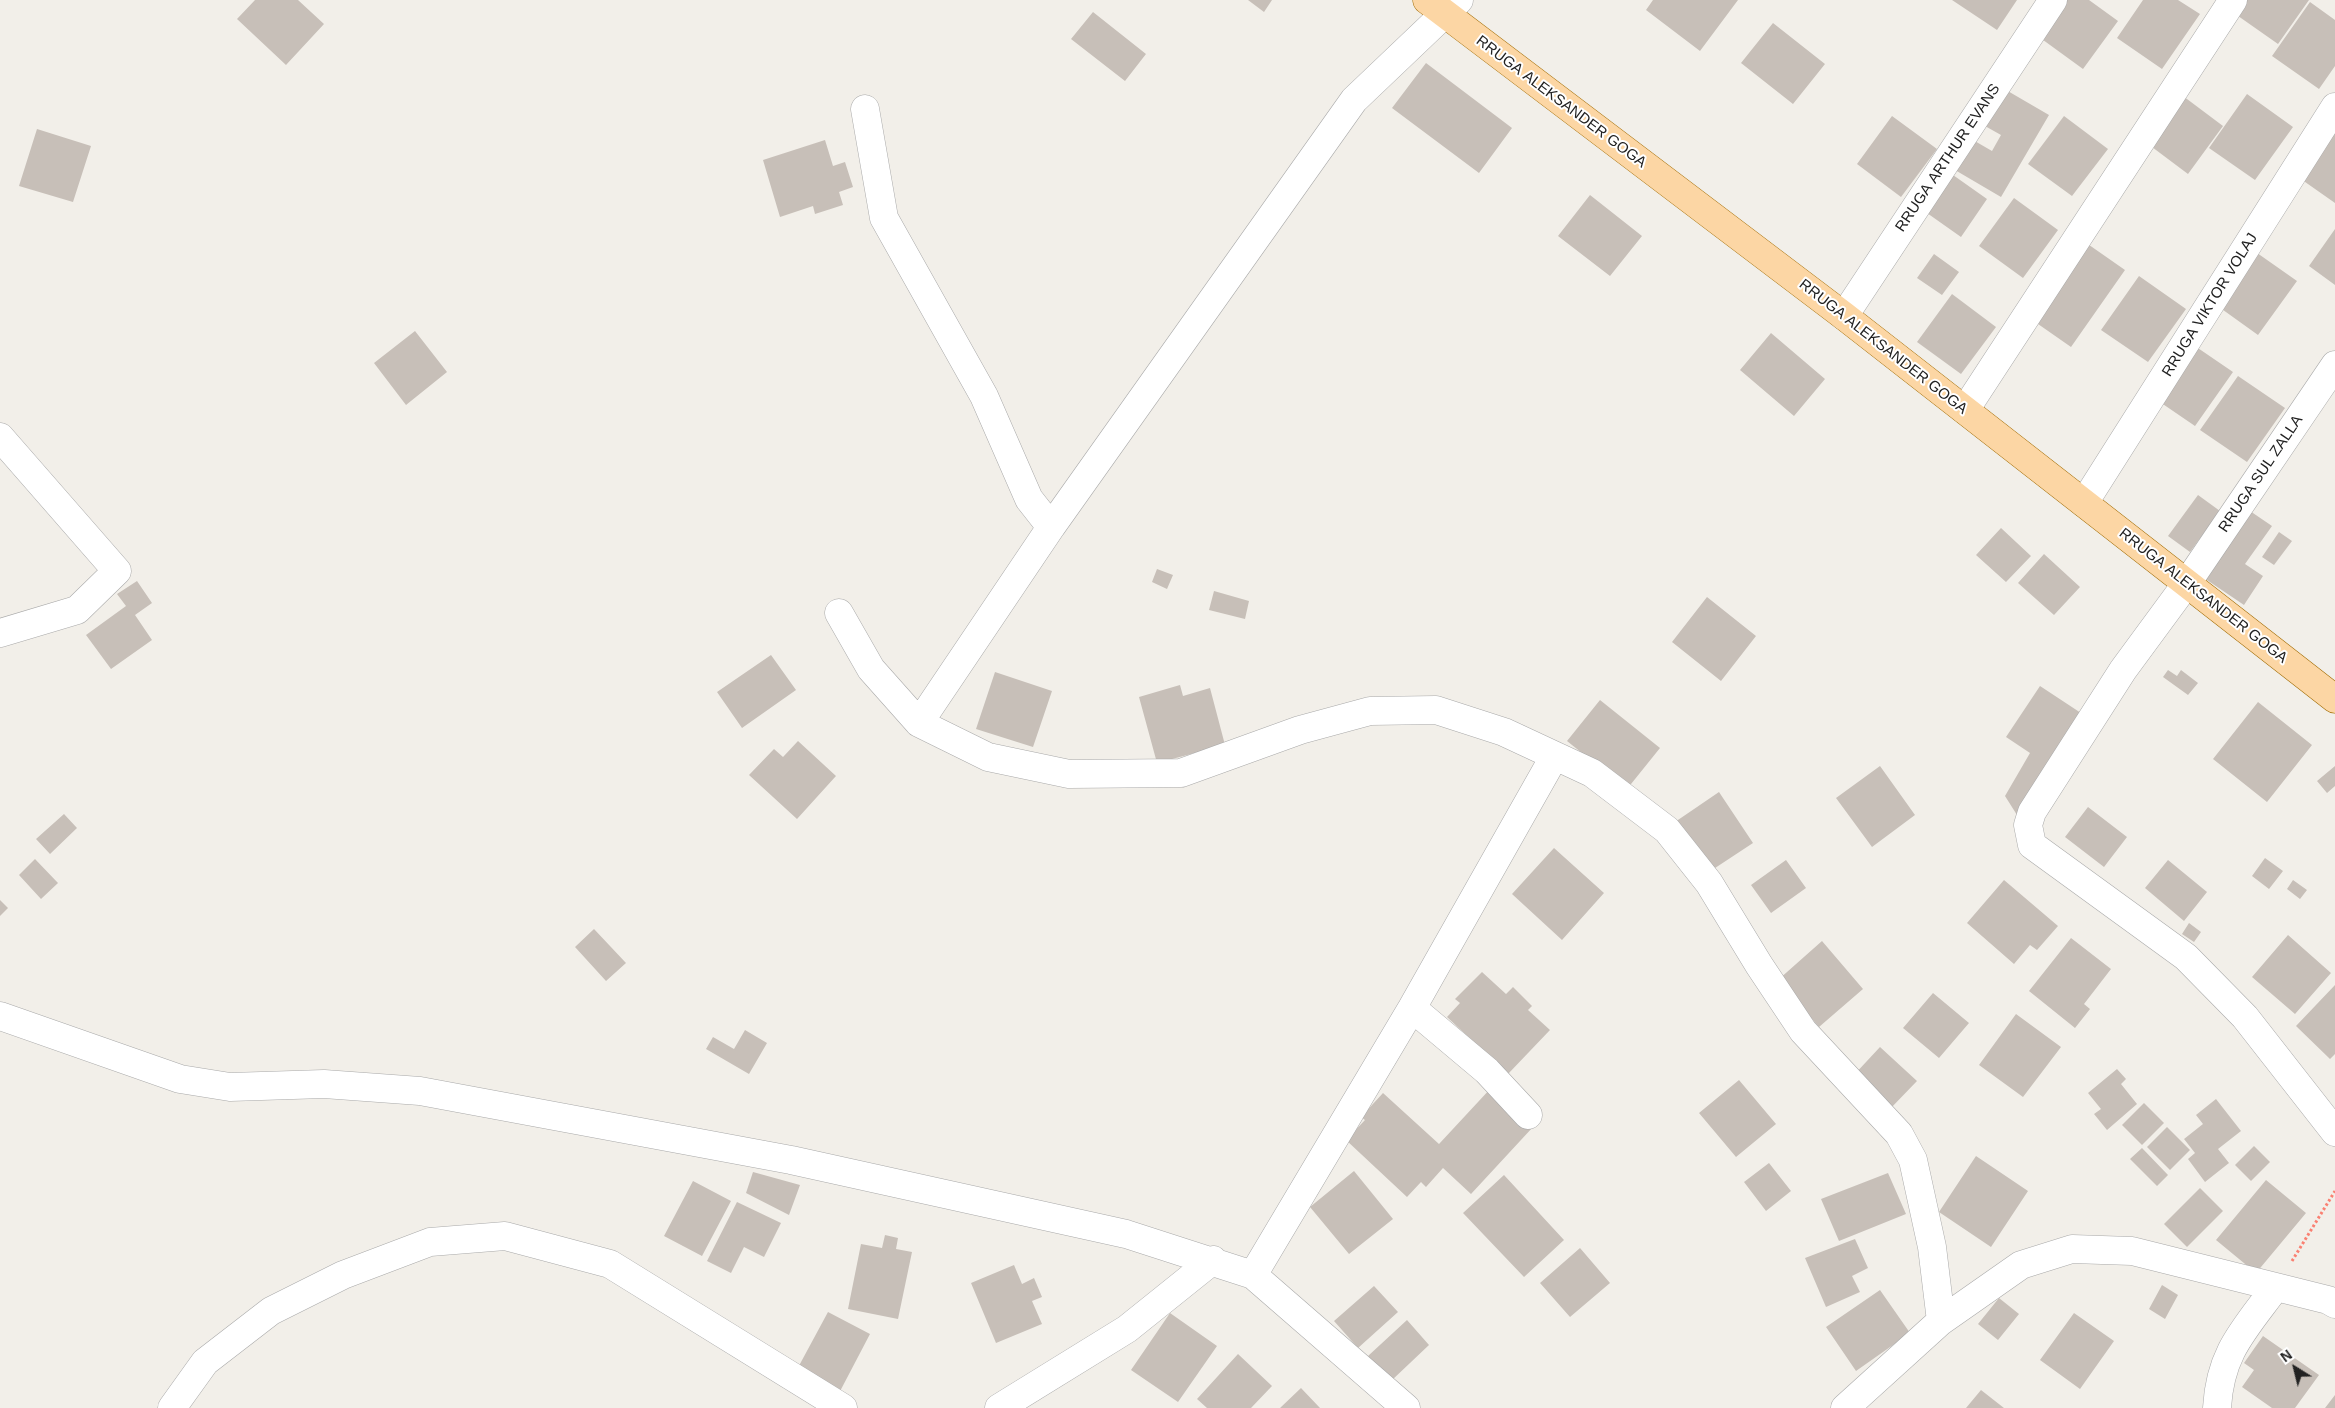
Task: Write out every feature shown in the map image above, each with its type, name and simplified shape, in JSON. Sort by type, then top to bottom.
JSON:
[{"type":"main road","name":"RRUGA ALEKSANDER GOGA","points":[[1443,4],[2335,699]]},
{"type":"street","name":"RRUGA ARTHUR EVANS","points":[[1844,316],[2053,0]]},
{"type":"street","points":[[1965,410],[2233,0]]},
{"type":"street","points":[[919,723],[1051,527],[1354,100],[1443,4]]},
{"type":"street","name":"RRUGA VIKTOR VOLAJ","points":[[2084,503],[2335,107]]},
{"type":"street","points":[[865,109],[884,218],[984,396],[1029,499],[1051,527]]},
{"type":"street","name":"RRUGA SUL ZALLA","points":[[2335,365],[2187,584],[2123,670],[2032,812],[2028,826],[2032,845],[2186,957],[2245,1017],[2335,1132]]},
{"type":"street","points":[[0,437],[117,571],[77,610],[0,633]]},
{"type":"street","points":[[839,613],[871,669],[919,723],[988,757],[1069,774],[1181,773],[1300,730],[1370,711],[1436,710],[1504,732],[1554,757],[1592,773],[1667,830],[1709,883],[1758,965],[1803,1031],[1899,1134],[1913,1160],[1932,1247],[1941,1321]]},
{"type":"street","points":[[1253,1275],[1412,1008],[1554,757]]},
{"type":"street","points":[[1412,1008],[1487,1071],[1528,1115]]},
{"type":"street","points":[[0,1016],[180,1079],[230,1087],[324,1084],[420,1091],[791,1160],[1126,1234],[1213,1260],[1253,1275],[1406,1408]]},
{"type":"street","points":[[172,1408],[205,1362],[271,1311],[343,1275],[430,1242],[505,1236],[610,1264],[843,1408]]},
{"type":"street","points":[[1845,1408],[1941,1321],[2022,1265],[2072,1249],[2132,1251],[2328,1300],[2335,1304]]},
{"type":"street","points":[[999,1408],[1127,1329],[1213,1260]]},
{"type":"street","points":[[2217,1408],[2218,1384],[2232,1345],[2276,1288]]},
{"type":"path","points":[[2276,1288],[2335,1191]]},
{"type":"building","points":[[255,0],[298,0],[324,24],[286,65],[237,19]]},
{"type":"building","points":[[1248,0],[1272,0],[1264,12]]},
{"type":"building","points":[[1653,0],[1738,0],[1700,51],[1646,10]]},
{"type":"building","points":[[1952,0],[2017,0],[1997,30]]},
{"type":"building","points":[[2066,0],[2089,0],[2118,21],[2083,69],[2039,37]]},
{"type":"building","points":[[2143,0],[2178,0],[2200,14],[2162,69],[2117,38]]},
{"type":"building","points":[[2239,0],[2309,0],[2278,44],[2231,11]]},
{"type":"building","points":[[2310,2],[2335,20],[2335,66],[2319,89],[2272,56]]},
{"type":"building","points":[[1093,12],[1146,54],[1125,81],[1071,39]]},
{"type":"building","points":[[1773,23],[1825,64],[1793,104],[1741,63]]},
{"type":"building","points":[[1426,63],[1512,128],[1479,173],[1392,108]]},
{"type":"building","points":[[2006,90],[2049,115],[2001,197],[1955,170],[1973,140],[1992,151],[2001,135],[1985,126]]},
{"type":"building","points":[[2179,93],[2223,126],[2188,174],[2144,141]]},
{"type":"building","points":[[2247,94],[2293,127],[2255,180],[2209,148]]},
{"type":"building","points":[[1892,116],[1937,149],[1901,197],[1857,164]]},
{"type":"building","points":[[2064,116],[2108,149],[2072,196],[2028,164]]},
{"type":"building","points":[[2335,125],[2335,203],[2298,177]]},
{"type":"building","points":[[37,129],[91,146],[73,202],[19,186]]},
{"type":"building","points":[[825,140],[833,166],[845,162],[853,187],[839,192],[843,205],[815,214],[813,206],[780,217],[763,160]]},
{"type":"building","points":[[1953,175],[1987,199],[1961,237],[1927,213]]},
{"type":"building","points":[[1590,195],[1642,236],[1610,276],[1558,236]]},
{"type":"building","points":[[2014,198],[2058,230],[2023,278],[1979,246]]},
{"type":"building","points":[[2335,229],[2335,285],[2309,266]]},
{"type":"building","points":[[2082,240],[2125,270],[2071,347],[2028,317]]},
{"type":"building","points":[[2250,248],[2297,281],[2258,335],[2212,302]]},
{"type":"building","points":[[1934,254],[1959,272],[1942,295],[1917,278]]},
{"type":"building","points":[[2139,276],[2186,309],[2148,362],[2101,330]]},
{"type":"building","points":[[1952,294],[1996,327],[1961,374],[1917,342]]},
{"type":"building","points":[[415,331],[447,372],[406,405],[374,363]]},
{"type":"building","points":[[1771,333],[1825,379],[1794,416],[1740,370]]},
{"type":"building","points":[[2192,344],[2233,372],[2195,426],[2154,398]]},
{"type":"building","points":[[2238,376],[2285,408],[2247,462],[2200,430]]},
{"type":"building","points":[[2198,495],[2220,511],[2190,552],[2168,536]]},
{"type":"building","points":[[2250,511],[2272,526],[2245,564],[2263,576],[2244,605],[2204,578]]},
{"type":"building","points":[[2001,528],[2031,556],[2006,582],[1976,555]]},
{"type":"building","points":[[2279,532],[2292,541],[2274,565],[2262,557]]},
{"type":"building","points":[[2044,554],[2080,587],[2054,615],[2018,583]]},
{"type":"building","points":[[1157,569],[1173,575],[1167,589],[1152,582]]},
{"type":"building","points":[[137,581],[152,603],[135,615],[152,640],[111,669],[86,635],[126,606],[117,594]]},
{"type":"building","points":[[1214,591],[1249,601],[1245,619],[1209,610]]},
{"type":"building","points":[[1707,597],[1756,636],[1721,681],[1672,642]]},
{"type":"building","points":[[771,655],[796,690],[742,728],[717,692]]},
{"type":"building","points":[[2168,670],[2177,676],[2181,670],[2198,683],[2188,695],[2163,677]]},
{"type":"building","points":[[995,672],[1052,691],[1033,747],[976,729]]},
{"type":"building","points":[[1180,685],[1183,696],[1210,688],[1225,745],[1157,763],[1139,697]]},
{"type":"building","points":[[2040,686],[2084,715],[2017,815],[2005,796],[2030,753],[2006,737]]},
{"type":"building","points":[[1600,700],[1660,748],[1627,789],[1567,741]]},
{"type":"building","points":[[2258,702],[2312,745],[2267,802],[2213,759]]},
{"type":"building","points":[[798,741],[836,776],[797,819],[749,775],[774,749],[783,757]]},
{"type":"building","points":[[1880,766],[1915,815],[1872,847],[1836,798]]},
{"type":"building","points":[[2335,766],[2335,786],[2327,793],[2317,781]]},
{"type":"building","points":[[1719,792],[1753,843],[1709,872],[1675,822]]},
{"type":"building","points":[[2088,807],[2127,837],[2104,867],[2065,837]]},
{"type":"building","points":[[64,814],[77,828],[50,854],[36,839]]},
{"type":"building","points":[[1554,848],[1604,893],[1562,940],[1512,894]]},
{"type":"building","points":[[2265,858],[2283,871],[2269,889],[2252,876]]},
{"type":"building","points":[[35,859],[58,883],[41,899],[19,875]]},
{"type":"building","points":[[1786,860],[1806,888],[1771,913],[1751,885]]},
{"type":"building","points":[[2168,860],[2207,892],[2184,921],[2145,888]]},
{"type":"building","points":[[2004,880],[2058,926],[2037,950],[2030,945],[2014,964],[1967,923]]},
{"type":"building","points":[[2293,880],[2307,890],[2300,899],[2287,889]]},
{"type":"building","points":[[0,900],[8,908],[0,916]]},
{"type":"building","points":[[2189,923],[2201,932],[2194,942],[2182,934]]},
{"type":"building","points":[[594,929],[626,963],[606,981],[575,947]]},
{"type":"building","points":[[2288,935],[2331,973],[2295,1014],[2252,977]]},
{"type":"building","points":[[2071,938],[2111,969],[2084,1004],[2090,1009],[2075,1028],[2029,991]]},
{"type":"building","points":[[1822,941],[1863,989],[1819,1027],[1778,980]]},
{"type":"building","points":[[1482,972],[1506,994],[1513,987],[1532,1006],[1528,1010],[1550,1030],[1508,1074],[1447,1017],[1460,1003],[1455,999]]},
{"type":"building","points":[[2335,985],[2335,1054],[2330,1059],[2296,1026]]},
{"type":"building","points":[[1933,993],[1969,1023],[1939,1058],[1903,1028]]},
{"type":"building","points":[[2016,1014],[2061,1047],[2023,1097],[1979,1065]]},
{"type":"building","points":[[745,1030],[767,1043],[749,1074],[706,1049],[713,1037],[734,1049]]},
{"type":"building","points":[[1880,1047],[1917,1081],[1889,1110],[1853,1076]]},
{"type":"building","points":[[2117,1069],[2126,1079],[2121,1084],[2137,1104],[2107,1130],[2094,1114],[2101,1109],[2088,1093]]},
{"type":"building","points":[[1739,1080],[1776,1124],[1736,1157],[1699,1113]]},
{"type":"building","points":[[1491,1088],[1533,1127],[1471,1194],[1443,1168],[1426,1187],[1421,1182],[1407,1197],[1346,1140],[1365,1120],[1361,1117],[1383,1093],[1439,1144]]},
{"type":"building","points":[[2216,1099],[2241,1131],[2218,1149],[2229,1163],[2205,1182],[2188,1159],[2195,1153],[2184,1139],[2203,1124],[2196,1115]]},
{"type":"building","points":[[2144,1103],[2164,1123],[2142,1145],[2122,1125]]},
{"type":"building","points":[[2167,1127],[2190,1150],[2170,1170],[2147,1147]]},
{"type":"building","points":[[2254,1146],[2270,1162],[2251,1181],[2235,1165]]},
{"type":"building","points":[[2142,1148],[2168,1175],[2157,1186],[2130,1159]]},
{"type":"building","points":[[1976,1156],[2028,1191],[1991,1247],[1939,1212]]},
{"type":"building","points":[[1769,1163],[1791,1191],[1766,1211],[1744,1182]]},
{"type":"building","points":[[1354,1171],[1393,1219],[1349,1254],[1310,1207]]},
{"type":"building","points":[[753,1172],[800,1185],[789,1215],[746,1193]]},
{"type":"building","points":[[1888,1173],[1906,1214],[1839,1241],[1821,1199]]},
{"type":"building","points":[[1504,1175],[1564,1240],[1524,1277],[1463,1213]]},
{"type":"building","points":[[2266,1180],[2306,1213],[2256,1273],[2216,1240]]},
{"type":"building","points":[[693,1181],[731,1201],[702,1256],[664,1236]]},
{"type":"building","points":[[2200,1188],[2223,1211],[2187,1247],[2164,1224]]},
{"type":"building","points":[[737,1202],[781,1223],[764,1257],[744,1247],[731,1273],[707,1261]]},
{"type":"building","points":[[885,1235],[898,1238],[896,1249],[912,1252],[898,1319],[848,1309],[861,1244],[882,1248]]},
{"type":"building","points":[[1855,1239],[1868,1268],[1852,1276],[1860,1292],[1826,1307],[1805,1258]]},
{"type":"building","points":[[1580,1248],[1610,1283],[1570,1317],[1540,1283]]},
{"type":"building","points":[[1014,1265],[1022,1284],[1034,1278],[1042,1297],[1032,1301],[1042,1324],[996,1343],[971,1283]]},
{"type":"building","points":[[2162,1285],[2178,1295],[2165,1319],[2149,1309]]},
{"type":"building","points":[[1374,1286],[1398,1312],[1358,1348],[1334,1321]]},
{"type":"building","points":[[1880,1290],[1910,1333],[1856,1371],[1826,1327]]},
{"type":"building","points":[[1999,1298],[2019,1314],[1998,1340],[1978,1324]]},
{"type":"building","points":[[828,1312],[870,1334],[837,1397],[794,1375]]},
{"type":"building","points":[[1170,1313],[1217,1346],[1178,1402],[1131,1370]]},
{"type":"building","points":[[2074,1313],[2114,1341],[2080,1389],[2040,1360]]},
{"type":"building","points":[[1407,1320],[1429,1345],[1391,1381],[1368,1356]]},
{"type":"building","points":[[2263,1336],[2319,1375],[2295,1408],[2272,1408],[2242,1387],[2254,1370],[2244,1363]]},
{"type":"building","points":[[1238,1354],[1272,1386],[1251,1408],[1207,1408],[1197,1399]]},
{"type":"building","points":[[1301,1388],[1320,1408],[1280,1408]]},
{"type":"building","points":[[1981,1390],[2004,1408],[1966,1408]]},
{"type":"building","points":[[2335,1395],[2335,1408],[2325,1408]]}]
